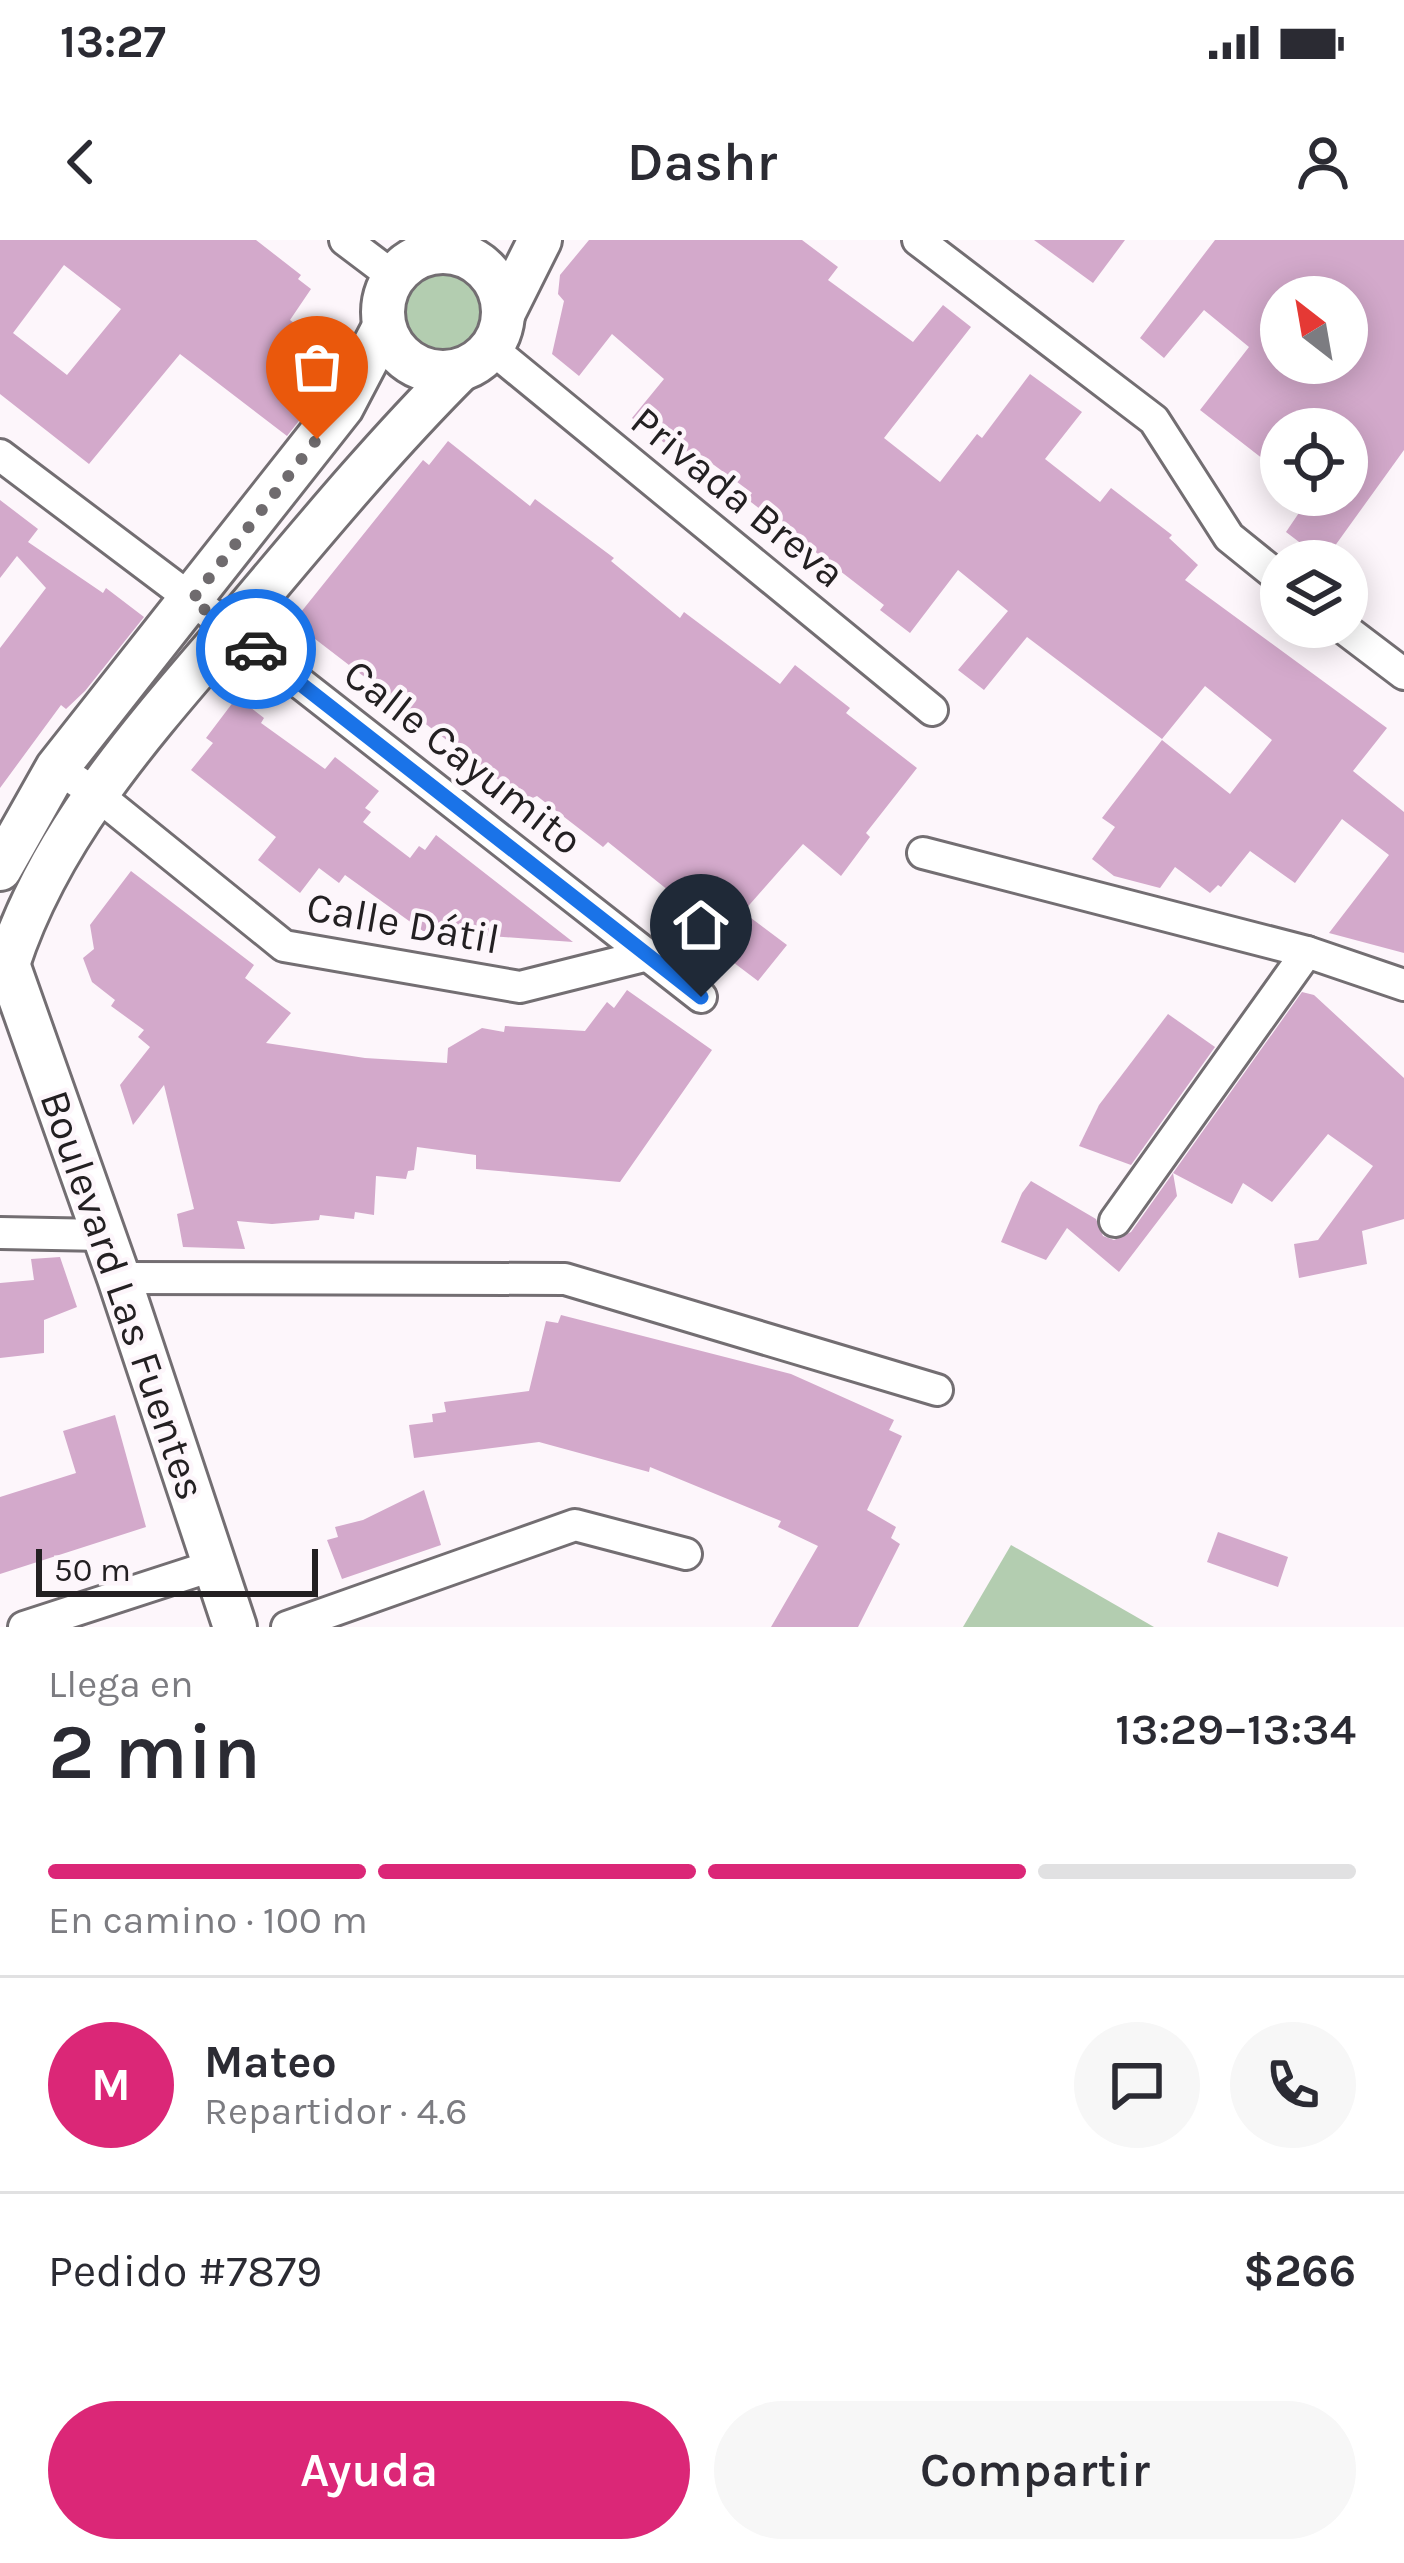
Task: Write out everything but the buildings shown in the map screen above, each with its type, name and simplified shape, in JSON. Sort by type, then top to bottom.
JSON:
[{"type":"street","points":[[345,240],[394,277]]},
{"type":"street","name":"Boulevard Las Fuentes","points":[[235,1627],[7,940],[95,793],[398,432],[485,343],[540,240]]},
{"type":"street","points":[[918,240],[1154,420],[1229,537],[1260,562]]},
{"type":"street","points":[[0,869],[57,768],[342,407],[384,326],[386,292],[394,277],[412,260],[445,246],[475,260],[500,292],[485,343],[440,373],[404,359],[384,326]]},
{"type":"street","name":"Privada Breva","points":[[485,343],[932,710]]},
{"type":"street","name":"Calle Cayumito","points":[[0,455],[231,629],[701,997]]},
{"type":"street","points":[[1368,647],[1404,674]]},
{"type":"street","name":"Calle Dátil","points":[[57,768],[95,793],[284,946],[520,987],[648,955]]},
{"type":"street","points":[[923,853],[1307,952],[1404,985]]},
{"type":"street","points":[[1115,1221],[1307,952]]},
{"type":"street","points":[[0,1233],[104,1235]]},
{"type":"street","points":[[119,1278],[565,1279],[937,1390]]},
{"type":"street","points":[[287,1627],[575,1525],[686,1554]]},
{"type":"street","points":[[24,1627],[215,1565]]},
{"type":"green space","points":[[442,266],[460,269],[475,279],[485,294],[485,330],[475,345],[460,355],[442,358],[424,355],[409,345],[399,330],[396,312],[399,294],[409,279],[424,269]]},
{"type":"green space","points":[[1011,1545],[1154,1627],[963,1627]]},
{"type":"way so far","points":[[256,649],[192,600],[317,439]]},
{"type":"route","points":[[256,649],[701,997]]}]
